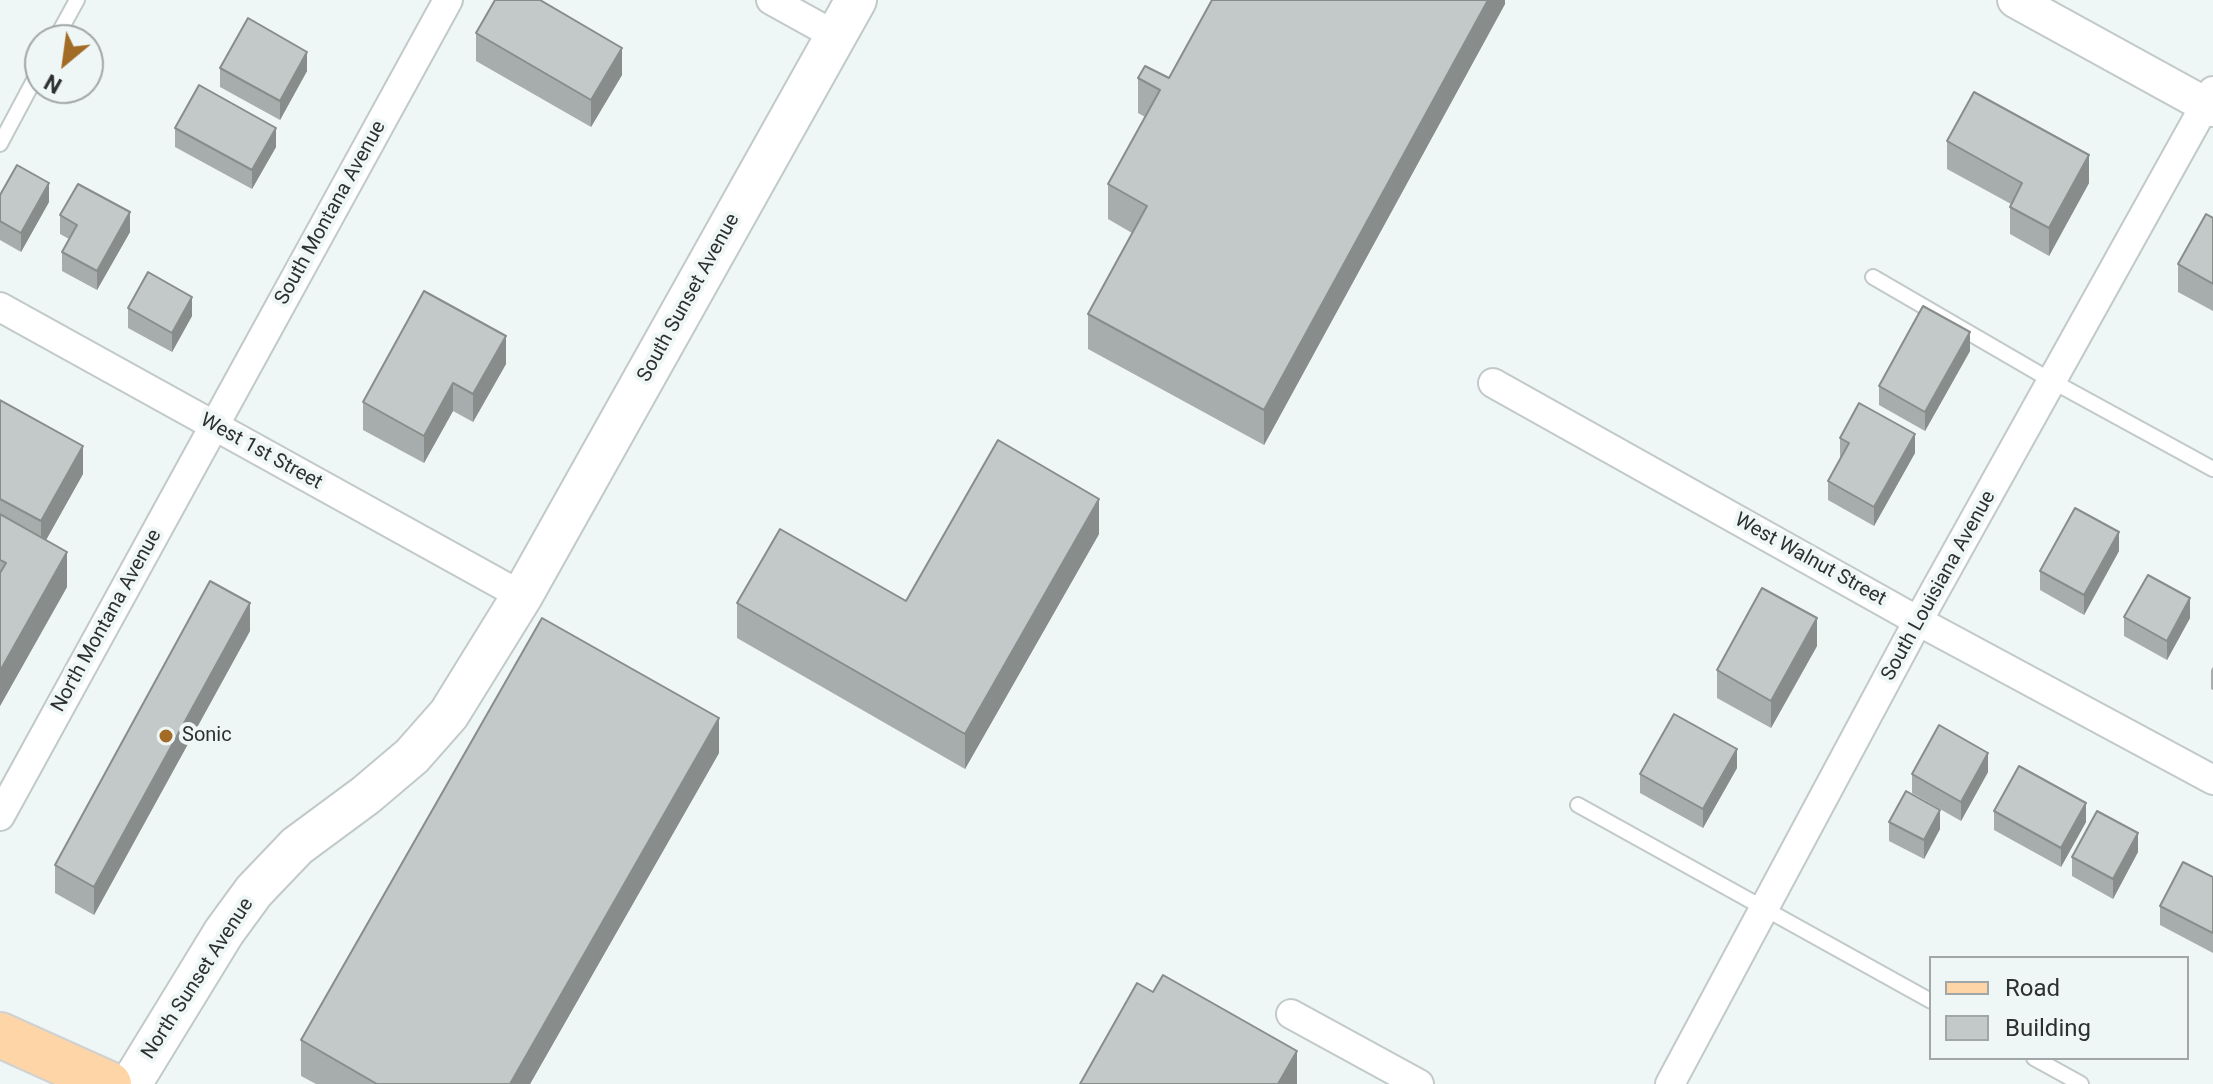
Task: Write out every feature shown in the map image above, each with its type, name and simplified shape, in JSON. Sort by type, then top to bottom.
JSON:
[{"type":"main road","name":"South Sunset Avenue","points":[[522,596],[856,0]]},
{"type":"main road","name":"North Sunset Avenue","points":[[131,1084],[224,932],[254,891],[297,846],[392,775],[439,726],[469,684],[522,596]]},
{"type":"main road","points":[[0,1035],[109,1084]]},
{"type":"street","name":"South Montana Avenue","points":[[213,425],[448,0]]},
{"type":"street","points":[[771,0],[836,36]]},
{"type":"street","points":[[2015,0],[2210,101]]},
{"type":"street","name":"South Louisiana Avenue","points":[[1670,1084],[1918,621],[2210,101]]},
{"type":"street","name":"West 1st Street","points":[[0,307],[522,596]]},
{"type":"street","name":"West Walnut Street","points":[[1493,383],[1918,621],[2213,780]]},
{"type":"street","name":"North Montana Avenue","points":[[0,816],[213,425]]},
{"type":"street","points":[[1291,1014],[1402,1080]]},
{"type":"lane","points":[[64,24],[77,0]]},
{"type":"lane","points":[[0,144],[24,99]]},
{"type":"lane","points":[[1873,277],[2052,381],[2213,469]]},
{"type":"lane","points":[[1578,805],[1929,1000]]},
{"type":"lane","points":[[2038,1060],[2081,1084]]},
{"type":"building","points":[[495,0],[540,0],[622,48],[591,100],[476,33]]},
{"type":"building","points":[[1212,0],[1488,0],[1264,410],[1088,314],[1147,206],[1108,184],[1160,90],[1138,78],[1145,66],[1169,78]]},
{"type":"building","points":[[248,18],[307,52],[280,101],[220,68]]},
{"type":"building","points":[[199,85],[276,128],[252,170],[175,128]]},
{"type":"building","points":[[1974,92],[2089,155],[2049,228],[2010,207],[2022,183],[1947,141]]},
{"type":"building","points":[[17,165],[49,183],[21,233],[0,221],[0,195]]},
{"type":"building","points":[[78,184],[130,212],[97,271],[62,252],[77,225],[60,215]]},
{"type":"building","points":[[2206,214],[2213,218],[2213,284],[2178,264]]},
{"type":"building","points":[[148,272],[192,297],[172,333],[128,308]]},
{"type":"building","points":[[424,291],[506,336],[473,394],[453,383],[424,436],[363,402]]},
{"type":"building","points":[[1923,306],[1970,332],[1925,412],[1879,386]]},
{"type":"building","points":[[0,400],[83,446],[41,521],[0,499]]},
{"type":"building","points":[[1859,403],[1915,434],[1874,507],[1828,481],[1849,443],[1840,438]]},
{"type":"building","points":[[998,440],[1099,499],[965,734],[737,603],[780,529],[906,601]]},
{"type":"building","points":[[2075,508],[2119,532],[2084,595],[2040,571]]},
{"type":"building","points":[[0,514],[67,552],[0,671],[0,573],[6,563],[0,560]]},
{"type":"building","points":[[2148,575],[2190,598],[2167,641],[2124,617]]},
{"type":"building","points":[[210,581],[250,603],[94,887],[55,865]]},
{"type":"building","points":[[1762,588],[1817,618],[1771,701],[1717,670]]},
{"type":"building","points":[[542,618],[719,718],[510,1084],[377,1084],[301,1040]]},
{"type":"building","points":[[1674,714],[1737,749],[1703,809],[1640,774]]},
{"type":"building","points":[[1939,725],[1988,753],[1961,802],[1912,774]]},
{"type":"building","points":[[2019,766],[2086,803],[2061,848],[1994,811]]},
{"type":"building","points":[[1906,791],[1940,810],[1924,840],[1889,822]]},
{"type":"building","points":[[2097,811],[2138,833],[2113,879],[2072,857]]},
{"type":"building","points":[[2183,862],[2213,877],[2213,933],[2160,906]]},
{"type":"building","points":[[1163,975],[1297,1051],[1278,1084],[1080,1084],[1137,983],[1153,992]]},
{"type":"place","name":"Sonic","points":[[166,736]]}]
